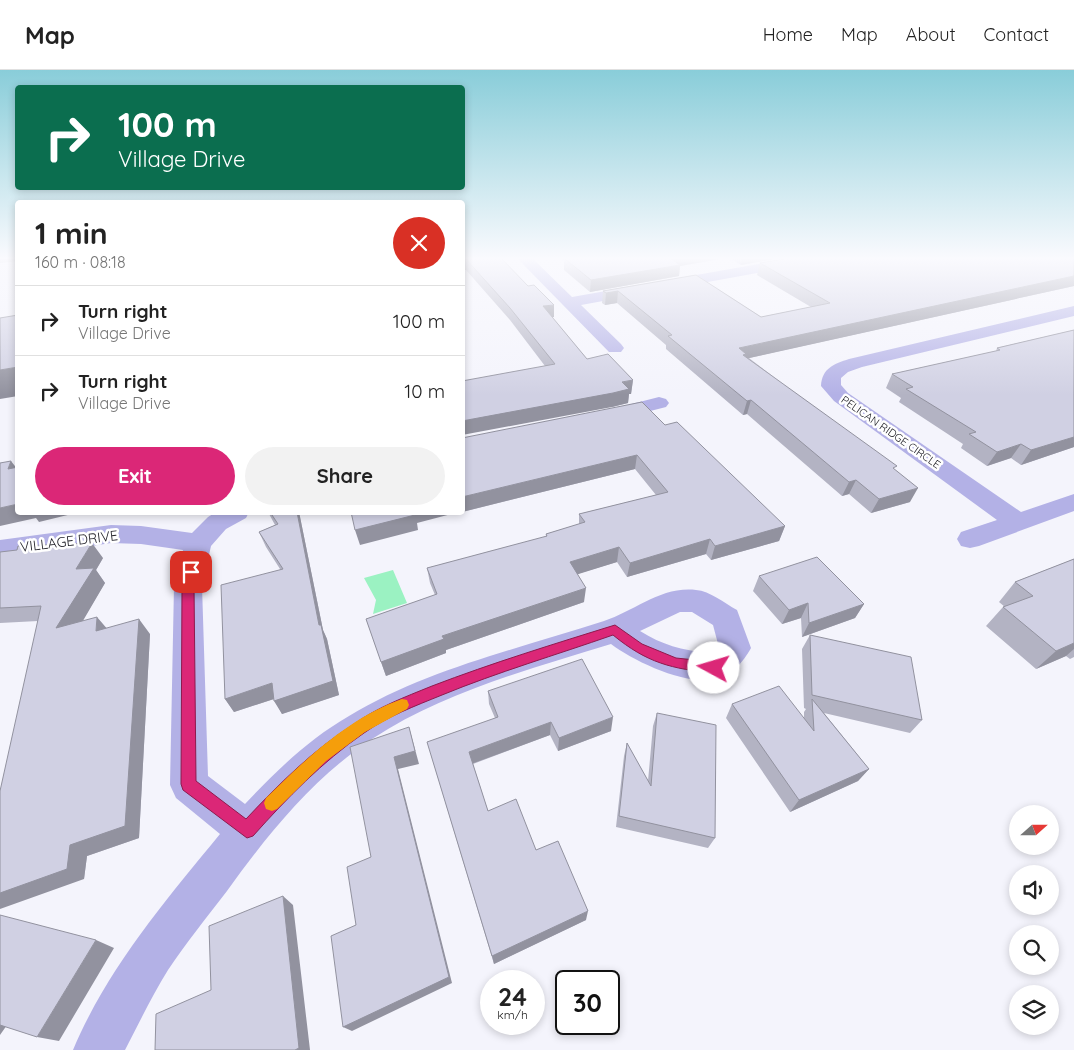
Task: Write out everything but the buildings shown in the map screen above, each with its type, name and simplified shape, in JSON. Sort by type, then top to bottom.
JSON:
[{"type":"street","points":[[572,304],[615,348]]},
{"type":"street","name":"PELICAN RIDGE CIRCLE","points":[[1018,522],[841,397],[831,386],[831,376],[841,368],[1042,319],[1070,321]]},
{"type":"street","points":[[594,419],[659,403]]},
{"type":"street","points":[[970,540],[1074,502]]},
{"type":"street","points":[[232,515],[217,523],[198,543],[188,586],[189,784],[247,830]]},
{"type":"street","name":"VILLAGE DRIVE","points":[[0,550],[111,534],[141,534],[198,543]]},
{"type":"street","points":[[98,1050],[152,955],[247,830],[282,792],[321,756],[360,727],[397,707],[471,677],[615,630]]},
{"type":"shaded area","points":[[393,570],[407,603],[373,614],[376,600],[364,578]]},
{"type":"slow traffic","points":[[272,803],[321,756],[360,727],[402,705]]},
{"type":"route","points":[[191,572],[188,586],[189,784],[247,830],[282,792],[321,756],[360,727],[397,707],[471,677],[615,630],[638,648],[676,663],[714,668]]}]
